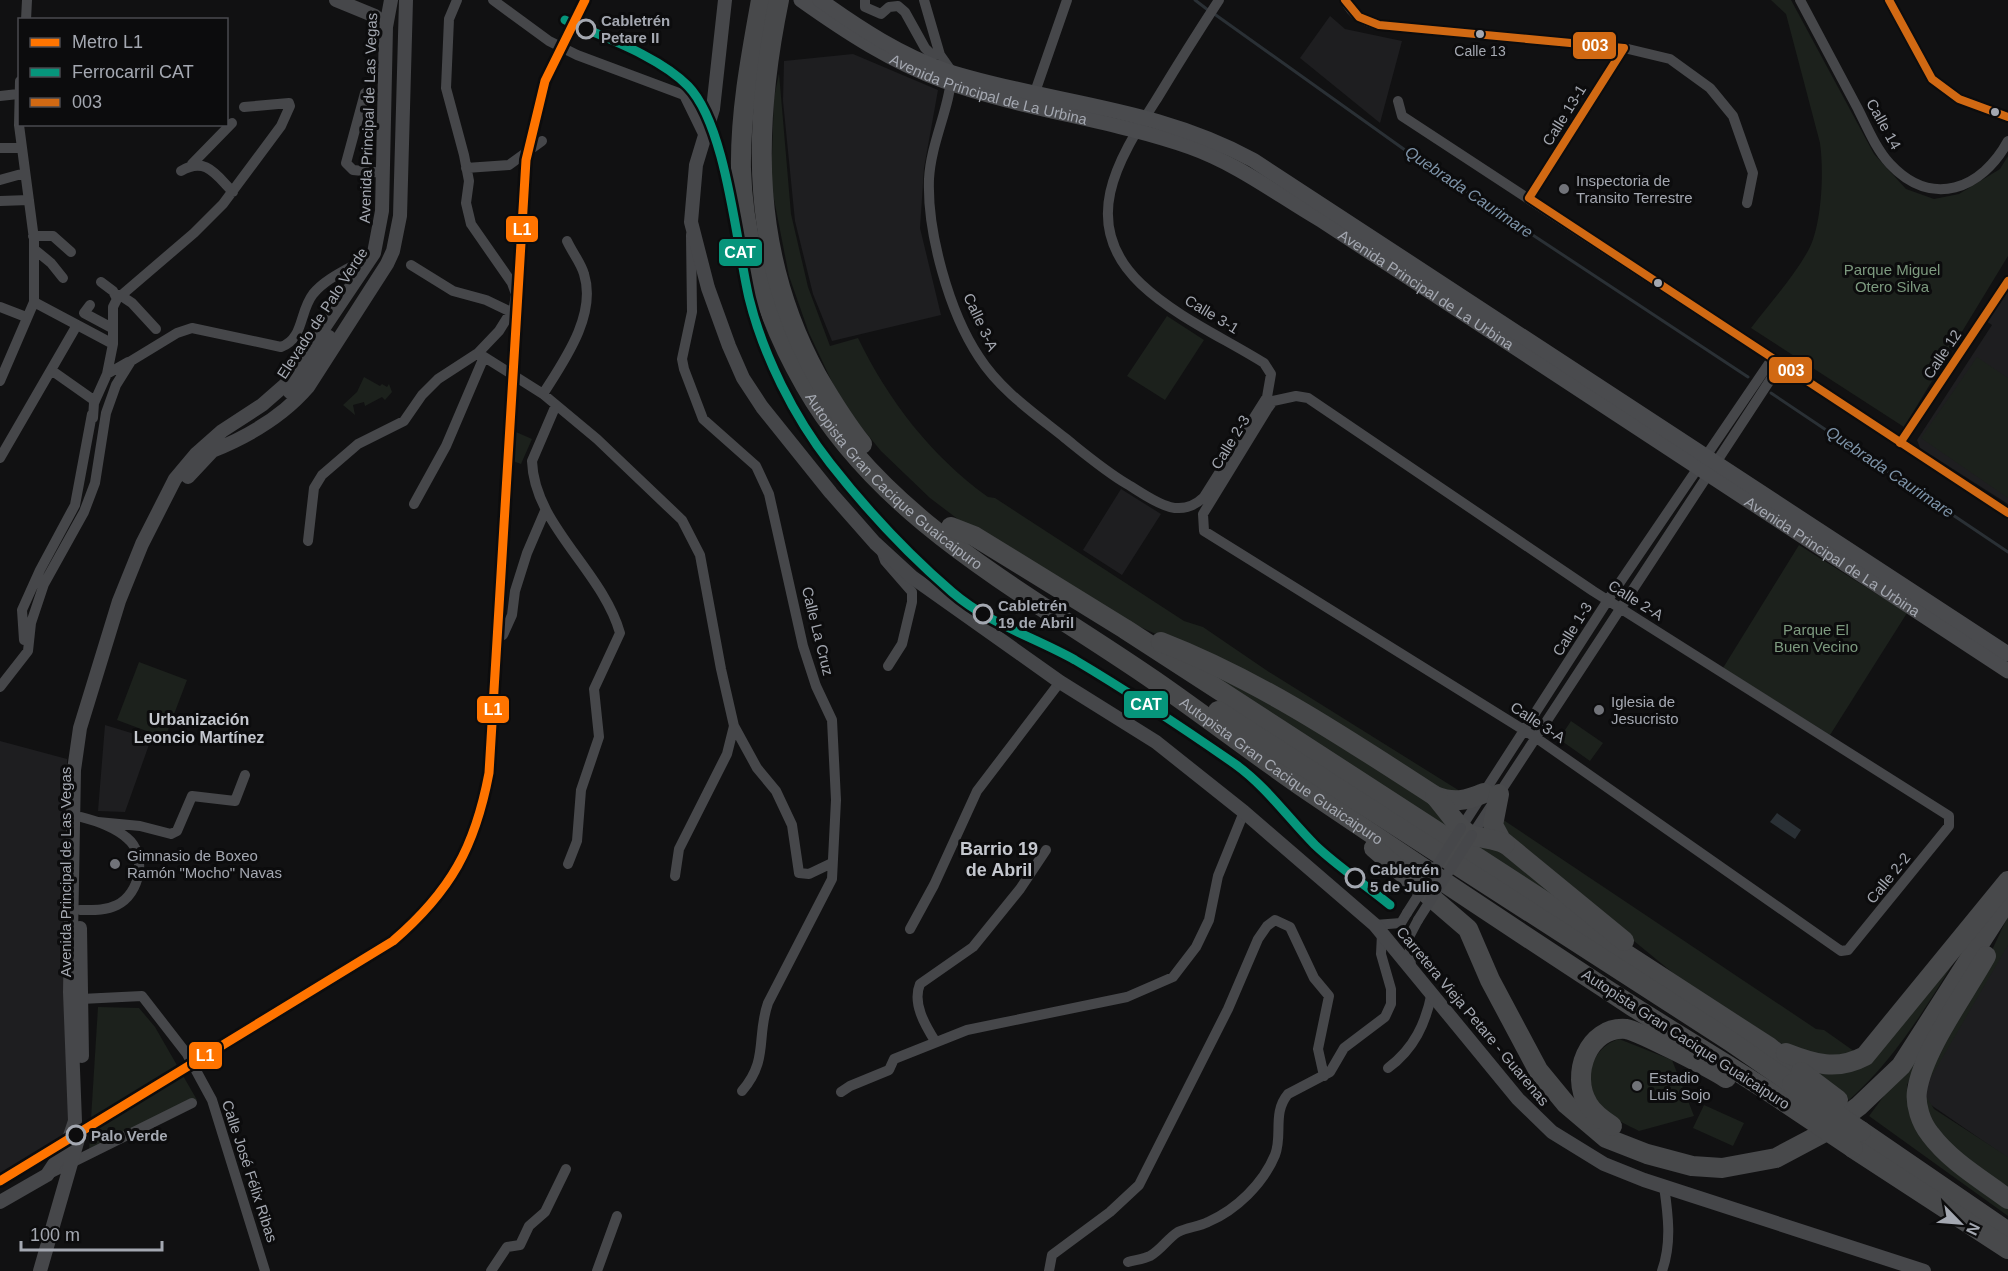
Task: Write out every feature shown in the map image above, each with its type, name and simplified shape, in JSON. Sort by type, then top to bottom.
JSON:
[{"type":"highway","name":"Autopista Gran Cacique Guaicaipuro","points":[[761,0],[751,52],[752,122],[761,162],[769,247],[779,289],[805,353],[833,403],[857,438],[901,487],[1025,585],[1434,852],[1730,1041],[1789,1092]]},
{"type":"highway","name":"Autopista Gran Cacique Guaicaipuro","points":[[779,0],[741,168],[745,214],[764,292],[790,355],[828,422],[872,474],[932,529],[1026,598],[1154,680],[1282,772],[1634,1007],[1887,1148],[2008,1232]]},
{"type":"highway","points":[[951,527],[974,536],[1125,629],[1769,1047],[1826,1065],[1840,1065],[1865,1056],[2008,880]]},
{"type":"highway","points":[[1125,629],[1203,660],[1275,697],[1343,736],[1445,800],[1463,801],[1492,793],[1493,825],[1507,844],[1626,943],[1644,960],[1651,972]]},
{"type":"highway","points":[[1282,772],[1396,865],[1468,929],[1490,980],[1538,1070],[1575,1113],[1612,1141],[1692,1166],[1722,1168],[1776,1158],[1823,1133],[1859,1106],[1901,1066],[2008,899]]},
{"type":"highway","points":[[1435,795],[1466,832],[1507,844]]},
{"type":"highway","points":[[1860,1134],[1789,1092],[1719,1073],[1627,1029],[1612,1030],[1601,1035],[1591,1046],[1584,1062],[1581,1082],[1588,1104],[1605,1122],[1643,1141],[1682,1152],[1716,1155],[1755,1151],[1781,1144],[1849,1104],[1894,1060],[2008,888]]},
{"type":"highway","points":[[2008,906],[1965,994],[1929,1056],[1917,1093],[1922,1120],[1929,1133],[1954,1159],[2008,1199]]},
{"type":"highway","points":[[1769,1047],[1789,1092]]},
{"type":"highway","name":"Autopista Gran Cacique Guaicaipuro","points":[[1860,1134],[2008,1249]]},
{"type":"main road","name":"Avenida Principal de La Urbina","points":[[801,0],[864,42],[903,64],[1136,130],[1206,153],[1266,185],[2008,654]]},
{"type":"main road","name":"Avenida Principal de La Urbina","points":[[820,0],[908,55],[952,78],[1035,92],[1145,116],[1212,139],[1253,160],[1708,465],[2008,671]]},
{"type":"street","points":[[26,18],[27,0]]},
{"type":"street","points":[[336,0],[375,16],[386,27]]},
{"type":"street","name":"Avenida Principal de Las Vegas","points":[[46,1175],[66,1145],[75,1121],[74,770],[80,728],[119,601],[142,544],[176,479],[210,447],[286,384],[374,253],[382,211],[386,27],[391,0]]},
{"type":"street","name":"Avenida Principal de Las Vegas","points":[[40,1271],[82,1123],[76,995],[80,910],[80,774],[83,748],[130,591],[155,532],[175,496],[210,447],[261,425],[298,399],[314,378],[393,251],[400,216],[402,0]]},
{"type":"street","name":"Elevado de Palo Verde","points":[[210,447],[279,403],[292,390],[375,267],[385,245],[391,197],[402,0]]},
{"type":"street","points":[[414,504],[446,446],[481,355],[511,312],[516,294],[512,283],[471,224],[466,203],[469,181],[446,88],[449,18],[457,0]]},
{"type":"street","points":[[494,0],[549,41],[577,55],[684,95],[704,136]]},
{"type":"street","name":"Carretera Vieja Petare - Guarenas","points":[[725,0],[712,109],[694,172],[691,222],[708,288],[743,378],[778,429],[880,547],[912,577],[951,608],[1060,682],[1147,736],[1244,812],[1379,929],[1518,1099],[1552,1132],[1604,1164],[1921,1271]]},
{"type":"street","points":[[866,0],[865,7],[878,14],[883,14],[893,5],[898,6],[905,12],[925,48],[930,53],[940,55]]},
{"type":"street","points":[[924,0],[940,55],[952,78]]},
{"type":"street","points":[[1035,92],[1067,0]]},
{"type":"street","points":[[1345,0],[1350,10],[1359,17],[1379,25],[1624,48],[1670,59],[1710,88],[1733,116],[1753,173],[1747,203]]},
{"type":"street","name":"Calle 14","points":[[1800,0],[1881,154],[1911,182],[1937,189],[1962,186],[1989,167],[2008,141]]},
{"type":"street","points":[[1889,0],[1932,79],[1959,99],[2008,117]]},
{"type":"street","points":[[1145,116],[1217,3]]},
{"type":"street","name":"Calle 13-1","points":[[1529,198],[1624,48]]},
{"type":"street","name":"Calle 3-A","points":[[952,78],[931,166],[929,214],[948,285],[979,358],[1031,413],[1114,476],[1162,506],[1173,509],[1185,508]]},
{"type":"street","points":[[365,93],[346,163],[353,170],[384,173]]},
{"type":"street","points":[[0,96],[18,94]]},
{"type":"street","points":[[1398,101],[1402,116],[2008,513]]},
{"type":"street","points":[[25,656],[22,610],[40,570],[75,505],[95,401],[107,374],[113,344],[113,307],[118,297],[194,233],[233,192],[281,126],[290,106],[289,103],[244,107]]},
{"type":"street","name":"Calle 3-1","points":[[1145,116],[1114,176],[1109,202],[1109,225],[1118,256],[1142,285],[1160,300],[1264,363],[1271,374],[1267,397],[1204,497],[1185,508]]},
{"type":"street","points":[[181,171],[192,164],[232,123]]},
{"type":"street","points":[[0,381],[34,302],[33,236],[20,126]]},
{"type":"street","points":[[466,168],[509,165],[542,141]]},
{"type":"street","points":[[0,148],[21,148]]},
{"type":"street","points":[[192,164],[208,168],[233,192]]},
{"type":"street","points":[[0,180],[25,173]]},
{"type":"street","points":[[0,201],[29,200]]},
{"type":"street","name":"Calle La Cruz","points":[[691,222],[692,312],[682,359],[684,369],[703,419],[756,466],[769,494],[803,646],[816,686],[832,720],[836,800],[832,879],[768,1004],[764,1016],[760,1063],[742,1091]]},
{"type":"street","points":[[33,236],[53,236],[71,252]]},
{"type":"street","points":[[543,394],[564,361],[588,302],[584,274],[567,241]]},
{"type":"street","points":[[34,249],[51,263],[63,278]]},
{"type":"street","points":[[107,374],[177,333],[192,328],[281,347],[287,345],[296,337],[304,307],[314,293],[326,282],[374,253]]},
{"type":"street","points":[[411,265],[453,291],[486,300],[511,312]]},
{"type":"street","name":"Calle 12","points":[[1900,443],[2008,281]]},
{"type":"street","points":[[101,282],[118,297],[132,303],[156,329]]},
{"type":"street","points":[[34,302],[113,344]]},
{"type":"street","points":[[90,304],[84,314],[112,328]]},
{"type":"street","points":[[0,307],[26,317]]},
{"type":"street","points":[[0,458],[76,325]]},
{"type":"street","points":[[481,355],[543,394],[597,439],[682,520],[700,555],[734,726],[758,768],[777,791],[788,816],[799,873],[809,874],[832,863]]},
{"type":"street","points":[[308,541],[314,488],[322,475],[358,444],[404,422],[422,395],[438,379],[481,355]]},
{"type":"street","points":[[0,687],[25,656],[29,645],[31,623],[44,584],[84,512],[95,483],[106,413],[116,385],[131,361]]},
{"type":"street","name":"Calle 1-3","points":[[1466,832],[1492,793],[1535,737],[1776,362]]},
{"type":"street","points":[[51,370],[95,401]]},
{"type":"street","name":"Calle 2-3","points":[[1204,531],[1203,514],[1273,401],[1284,397],[1308,398]]},
{"type":"street","name":"Calle 2-A","points":[[1308,398],[1608,600],[1949,816],[1951,822]]},
{"type":"street","points":[[556,405],[532,461],[545,511],[596,581],[615,615],[620,633],[594,689],[599,737],[581,790],[577,841],[568,864]]},
{"type":"street","points":[[92,414],[101,445]]},
{"type":"street","name":"Calle 1-3","points":[[1492,793],[1524,730],[1608,600],[1708,465]]},
{"type":"street","points":[[503,635],[512,615],[515,591],[527,554],[545,511]]},
{"type":"street","name":"Calle 3-A","points":[[1204,531],[1535,737],[1845,952]]},
{"type":"street","points":[[880,547],[885,561],[912,592],[912,602],[902,644],[888,666]]},
{"type":"street","points":[[910,929],[939,877],[977,791],[1060,682]]},
{"type":"street","points":[[675,876],[679,849],[727,754],[734,726]]},
{"type":"street","points":[[98,822],[140,826],[171,834],[177,831],[192,795],[235,801],[245,775]]},
{"type":"street","points":[[841,1092],[850,1086],[889,1071],[894,1059],[935,1041],[967,1030],[1127,997],[1173,977],[1197,947],[1209,920],[1218,876],[1244,812]]},
{"type":"street","points":[[80,910],[97,910],[119,904],[130,894],[137,879],[140,861],[129,839],[98,822],[81,816]]},
{"type":"street","name":"Calle 2-2","points":[[1845,952],[1951,822]]},
{"type":"street","points":[[1128,1262],[1150,1256],[1172,1236],[1185,1229],[1206,1224],[1238,1205],[1259,1181],[1274,1156],[1280,1107],[1283,1100],[1330,1072],[1344,1048],[1385,1017],[1391,1004],[1391,989],[1382,954],[1379,929],[1401,923],[1466,832]]},
{"type":"street","points":[[1411,967],[1409,937],[1466,832]]},
{"type":"street","points":[[935,1041],[920,1012],[917,991],[920,984],[973,946],[1020,889],[1046,850]]},
{"type":"street","points":[[1049,1271],[1052,1255],[1110,1212],[1139,1185],[1228,1009],[1258,939],[1267,926],[1275,920],[1290,927],[1314,978],[1329,996],[1318,1048],[1324,1076]]},
{"type":"street","points":[[1388,1068],[1400,1059],[1417,1036],[1427,1014],[1432,992]]},
{"type":"street","name":"Calle José Félix Ribas","points":[[76,995],[142,996],[187,1054],[213,1100],[265,1271]]},
{"type":"street","points":[[0,1202],[46,1175],[192,1102]]},
{"type":"street","points":[[491,1271],[507,1247],[520,1245],[529,1226],[546,1212],[566,1169]]},
{"type":"street","points":[[30,1185],[48,1184],[58,1187],[62,1192]]},
{"type":"street","points":[[1662,1271],[1667,1259],[1669,1230],[1664,1186]]},
{"type":"street","points":[[597,1271],[617,1216]]},
{"type":"shaded area","points":[[1330,16],[1345,29],[1402,41],[1380,123],[1300,58]]},
{"type":"shaded area","points":[[853,54],[938,90],[924,168],[920,228],[941,315],[832,341],[813,294],[795,221],[783,101],[784,61]]},
{"type":"shaded area","points":[[2008,289],[2008,504],[1920,448],[1917,440],[1992,325],[1986,321]]},
{"type":"shaded area","points":[[1121,489],[1161,514],[1122,575],[1083,550]]},
{"type":"shaded area","points":[[105,725],[151,739],[125,812],[98,811]]},
{"type":"shaded area","points":[[0,741],[67,759],[68,892],[76,1113],[61,1143],[0,1181]]},
{"type":"shaded area","points":[[1777,813],[1801,830],[1795,839],[1770,822]]},
{"type":"shaded area","points":[[2008,928],[2008,1158],[1918,1096]]},
{"type":"green space","name":"Parque Miguel Otero Silva","points":[[1771,0],[1791,0],[1874,154],[1906,189],[1934,199],[1959,194],[2000,169],[2008,156],[2008,256],[1904,427],[1751,328],[1789,280],[1809,249],[1817,226],[1821,197],[1820,143],[1786,14]]},
{"type":"green space","points":[[779,73],[791,214],[808,287],[830,346],[858,338],[883,383],[913,425],[948,464],[988,497],[995,498],[1184,621],[1203,627],[1269,672],[1463,793],[1478,784],[1477,787],[1456,799],[1185,647],[1120,618],[963,523],[930,498],[881,451],[853,417],[833,384],[809,333],[789,276],[771,184],[774,98]]},
{"type":"green space","points":[[1167,316],[1204,340],[1165,400],[1127,376]]},
{"type":"green space","points":[[1977,357],[2008,378],[2008,498],[1921,438]]},
{"type":"green space","points":[[364,377],[380,386],[382,384],[387,387],[389,384],[392,392],[385,400],[382,397],[365,406],[364,402],[353,405],[355,415],[343,405],[357,392]]},
{"type":"green space","points":[[516,432],[532,439],[521,464],[505,458]]},
{"type":"green space","name":"Parque El Buen Vecino","points":[[1799,545],[1907,613],[1830,735],[1723,668]]},
{"type":"green space","points":[[1180,656],[1203,664],[1432,800],[1451,826],[1449,831]]},
{"type":"green space","points":[[139,662],[187,680],[165,738],[117,720]]},
{"type":"green space","points":[[1571,721],[1603,743],[1590,761],[1559,739]]},
{"type":"green space","points":[[1502,819],[1816,1029],[1824,1030],[1858,1054],[1851,1060],[1791,1050],[1673,973],[1500,831]]},
{"type":"green space","points":[[1479,841],[1489,842],[1577,909],[1473,851]]},
{"type":"green space","points":[[2008,916],[2008,945],[1923,1091],[1934,1109],[2008,1157],[2008,1195],[1952,1152],[1934,1133],[1920,1096],[1926,1070],[1985,965]]},
{"type":"green space","points":[[1978,923],[1904,1039],[1869,1081],[1849,1100],[1805,1069],[1839,1070]]},
{"type":"green space","points":[[98,1007],[139,1008],[155,1027],[197,1100],[89,1151]]},
{"type":"green space","points":[[1936,1026],[1907,1085],[1908,1104],[2008,1207],[2008,1216],[1869,1116]]},
{"type":"green space","name":"Estadio Luis Sojo","points":[[1619,1039],[1672,1060],[1694,1116],[1639,1131],[1606,1112],[1593,1093],[1590,1082],[1591,1071],[1600,1052],[1608,1044]]},
{"type":"green space","points":[[1704,1105],[1744,1123],[1733,1146],[1693,1128]]},
{"type":"waterway","name":"Quebrada Caurimare","points":[[1195,0],[1208,10]]},
{"type":"waterway","name":"Quebrada Caurimare","points":[[1213,13],[1419,160],[1748,377]]},
{"type":"waterway","name":"Quebrada Caurimare","points":[[1771,393],[2008,552]]},
{"type":"metro line","name":"L1","points":[[0,1181],[393,941],[430,904],[458,866],[476,823],[489,773],[526,160],[545,81],[585,0]]},
{"type":"rail line","name":"CAT","points":[[565,20],[630,48],[662,65],[688,86],[701,104],[721,155],[749,298],[771,363],[804,426],[844,480],[873,514],[919,562],[966,603],[996,622],[1075,660],[1156,710],[1247,773],[1324,853],[1390,905]]},
{"type":"transit line","name":"003","points":[[1345,0],[1359,17],[1379,25],[1624,48],[1529,198],[2008,513]]},
{"type":"transit line","name":"003","points":[[1889,0],[1932,79],[1959,99],[2008,117]]},
{"type":"transit line","name":"003","points":[[1900,443],[2008,281]]},
{"type":"place","name":"Cabletrén Petare II","points":[[586,29]]},
{"type":"place","name":"Calle 13","points":[[1480,34]]},
{"type":"place","name":"Inspectoria de Transito Terrestre","points":[[1564,189]]},
{"type":"place","name":"Cabletrén 19 de Abril","points":[[983,614]]},
{"type":"place","name":"Iglesia de Jesucristo","points":[[1599,710]]},
{"type":"place","name":"Gimnasio de Boxeo Ramón \"Mocho\" Navas","points":[[115,864]]},
{"type":"place","name":"Cabletrén 5 de Julio","points":[[1355,878]]},
{"type":"place","name":"Estadio Luis Sojo","points":[[1637,1086]]},
{"type":"place","name":"Palo Verde","points":[[76,1135]]},
{"type":"district","name":"Urbanización Leoncio Martínez","points":[[199,728]]},
{"type":"district","name":"Barrio 19 de Abril","points":[[999,859]]}]
